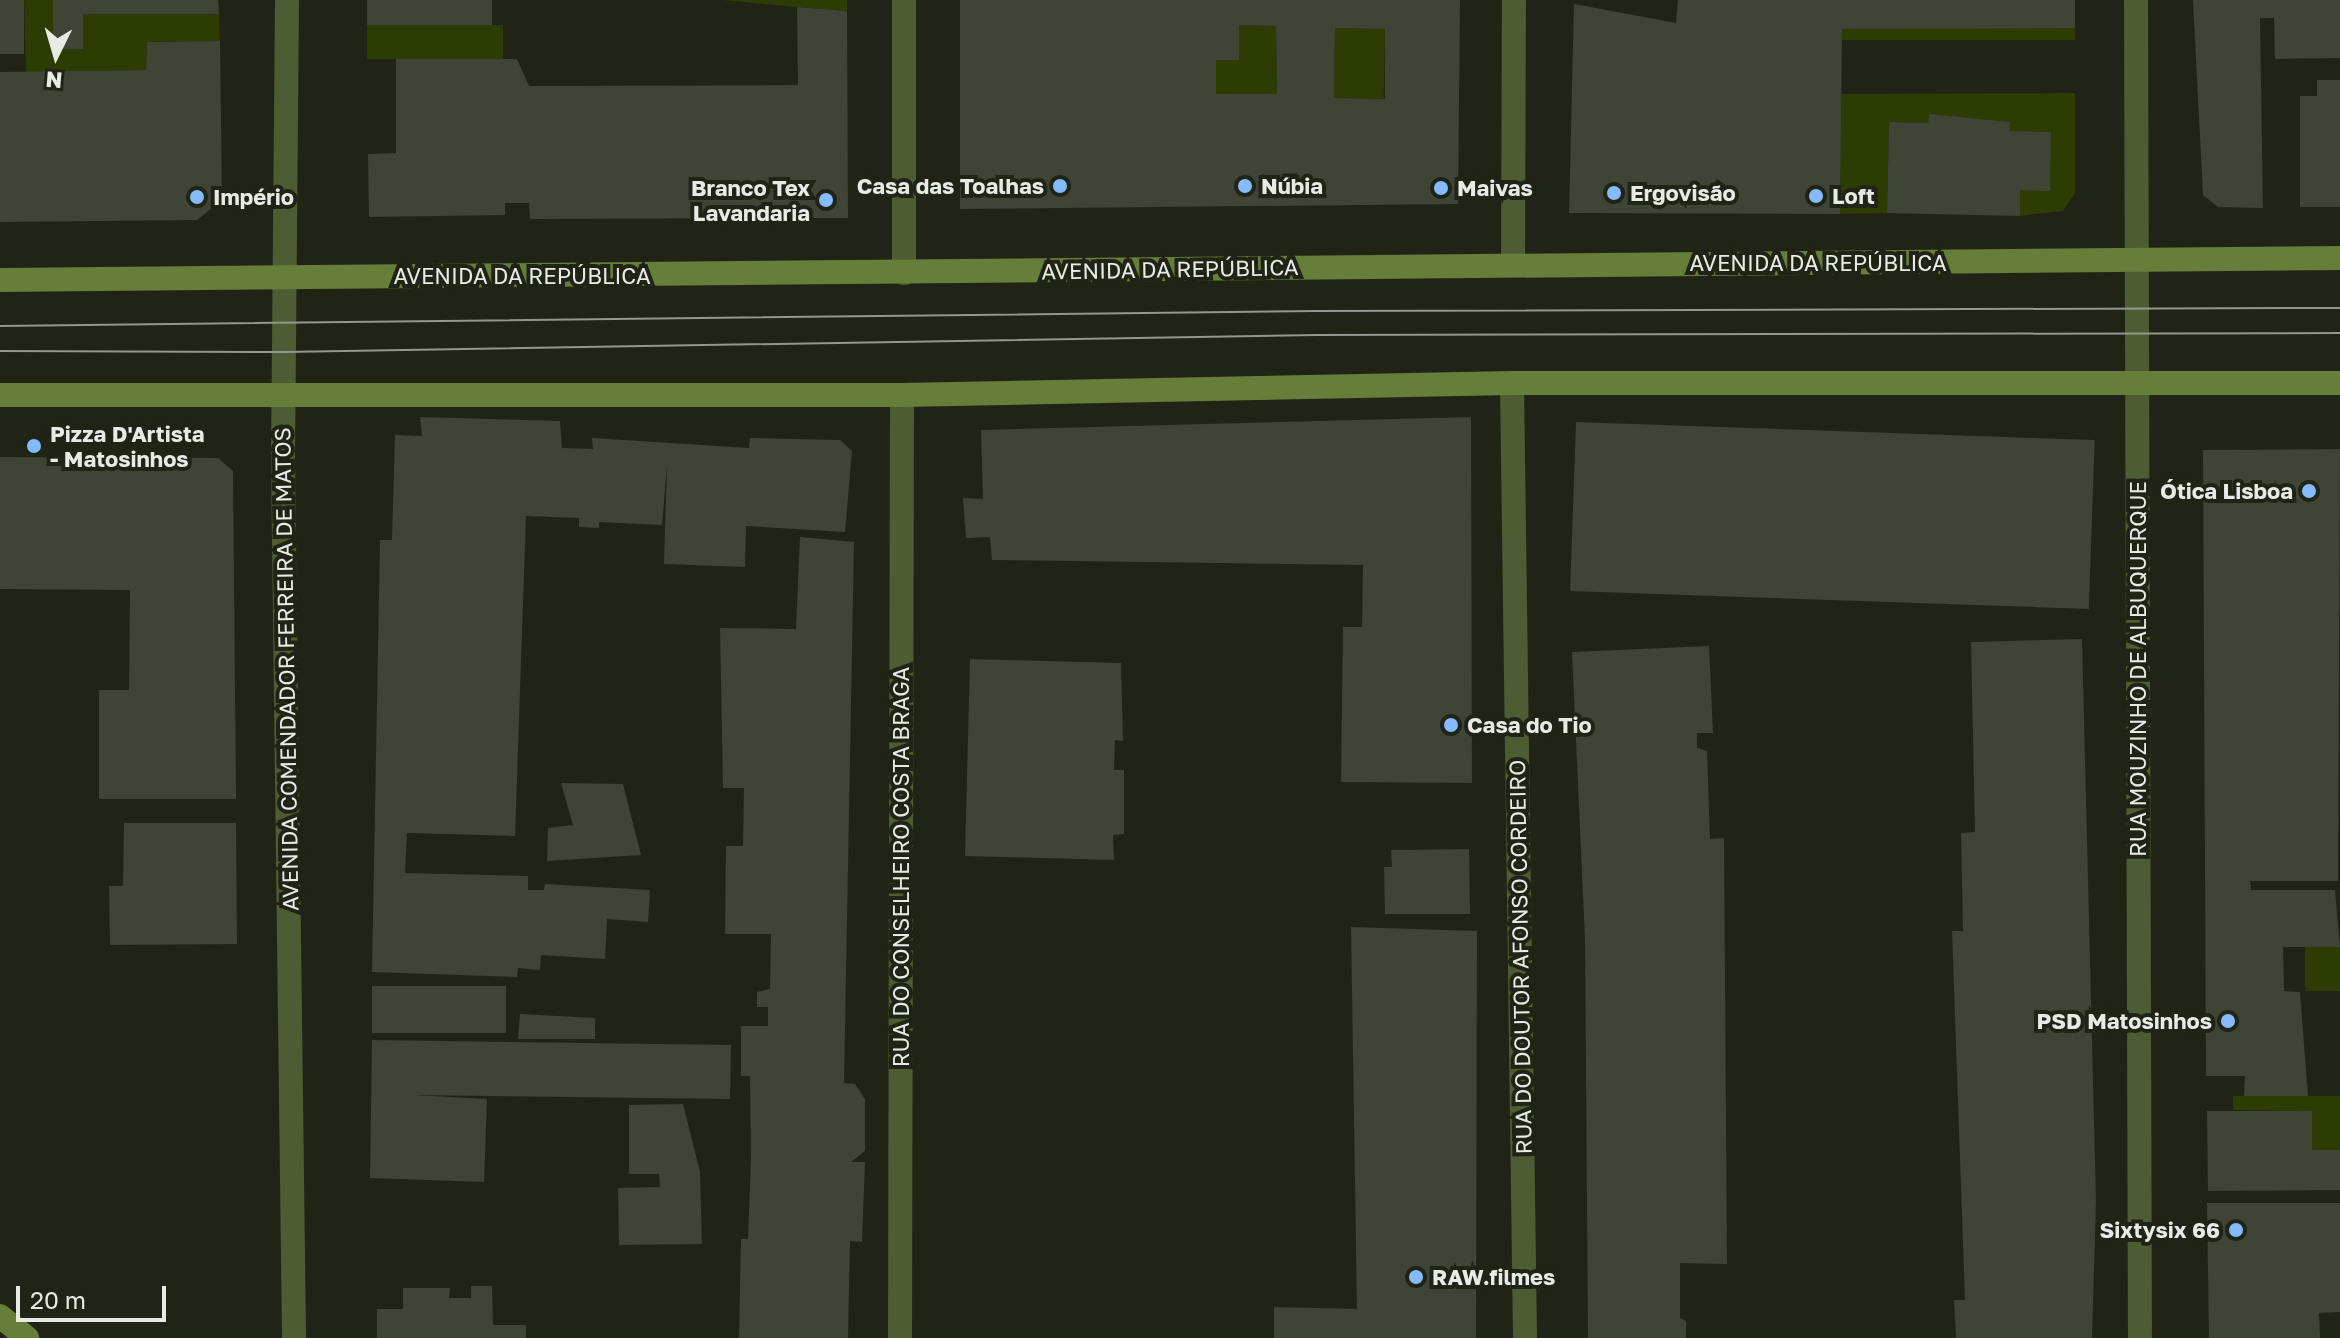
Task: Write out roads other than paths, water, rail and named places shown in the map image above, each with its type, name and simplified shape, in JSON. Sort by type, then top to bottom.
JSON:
[{"type":"main road","name":"AVENIDA DA REPÚBLICA","points":[[0,280],[2340,258]]},
{"type":"main road","points":[[0,395],[902,395],[1512,383],[2340,383]]},
{"type":"main road","points":[[0,1316],[27,1338]]},
{"type":"street","name":"AVENIDA COMENDADOR FERREIRA DE MATOS","points":[[287,0],[283,397],[294,1338]]},
{"type":"street","points":[[904,0],[904,273]]},
{"type":"street","points":[[1513,264],[1514,0]]},
{"type":"street","name":"RUA MOUZINHO DE ALBUQUERQUE","points":[[2136,0],[2140,1338]]},
{"type":"street","name":"RUA DO DOUTOR AFONSO CORDEIRO","points":[[1512,383],[1525,1338]]},
{"type":"street","name":"RUA DO CONSELHEIRO COSTA BRAGA","points":[[900,1338],[902,395]]},
{"type":"tram line","points":[[0,326],[1317,311],[2340,308]]},
{"type":"tram line","points":[[0,351],[284,352],[1317,335],[2340,333]]},
{"type":"place","name":"Casa das Toalhas","points":[[1060,186]]},
{"type":"place","name":"Núbia","points":[[1245,186]]},
{"type":"place","name":"Maivas","points":[[1441,188]]},
{"type":"place","name":"Ergovisão","points":[[1614,193]]},
{"type":"place","name":"Loft","points":[[1816,196]]},
{"type":"place","name":"Império","points":[[197,197]]},
{"type":"place","name":"Branco Tex Lavandaria","points":[[826,200]]},
{"type":"place","name":"Pizza D'Artista - Matosinhos","points":[[34,446]]},
{"type":"place","name":"Ótica Lisboa","points":[[2309,491]]},
{"type":"place","name":"Casa do Tio","points":[[1451,725]]},
{"type":"place","name":"PSD Matosinhos","points":[[2228,1021]]},
{"type":"place","name":"Sixtysix 66","points":[[2236,1230]]},
{"type":"place","name":"RAW.filmes","points":[[1416,1277]]}]
